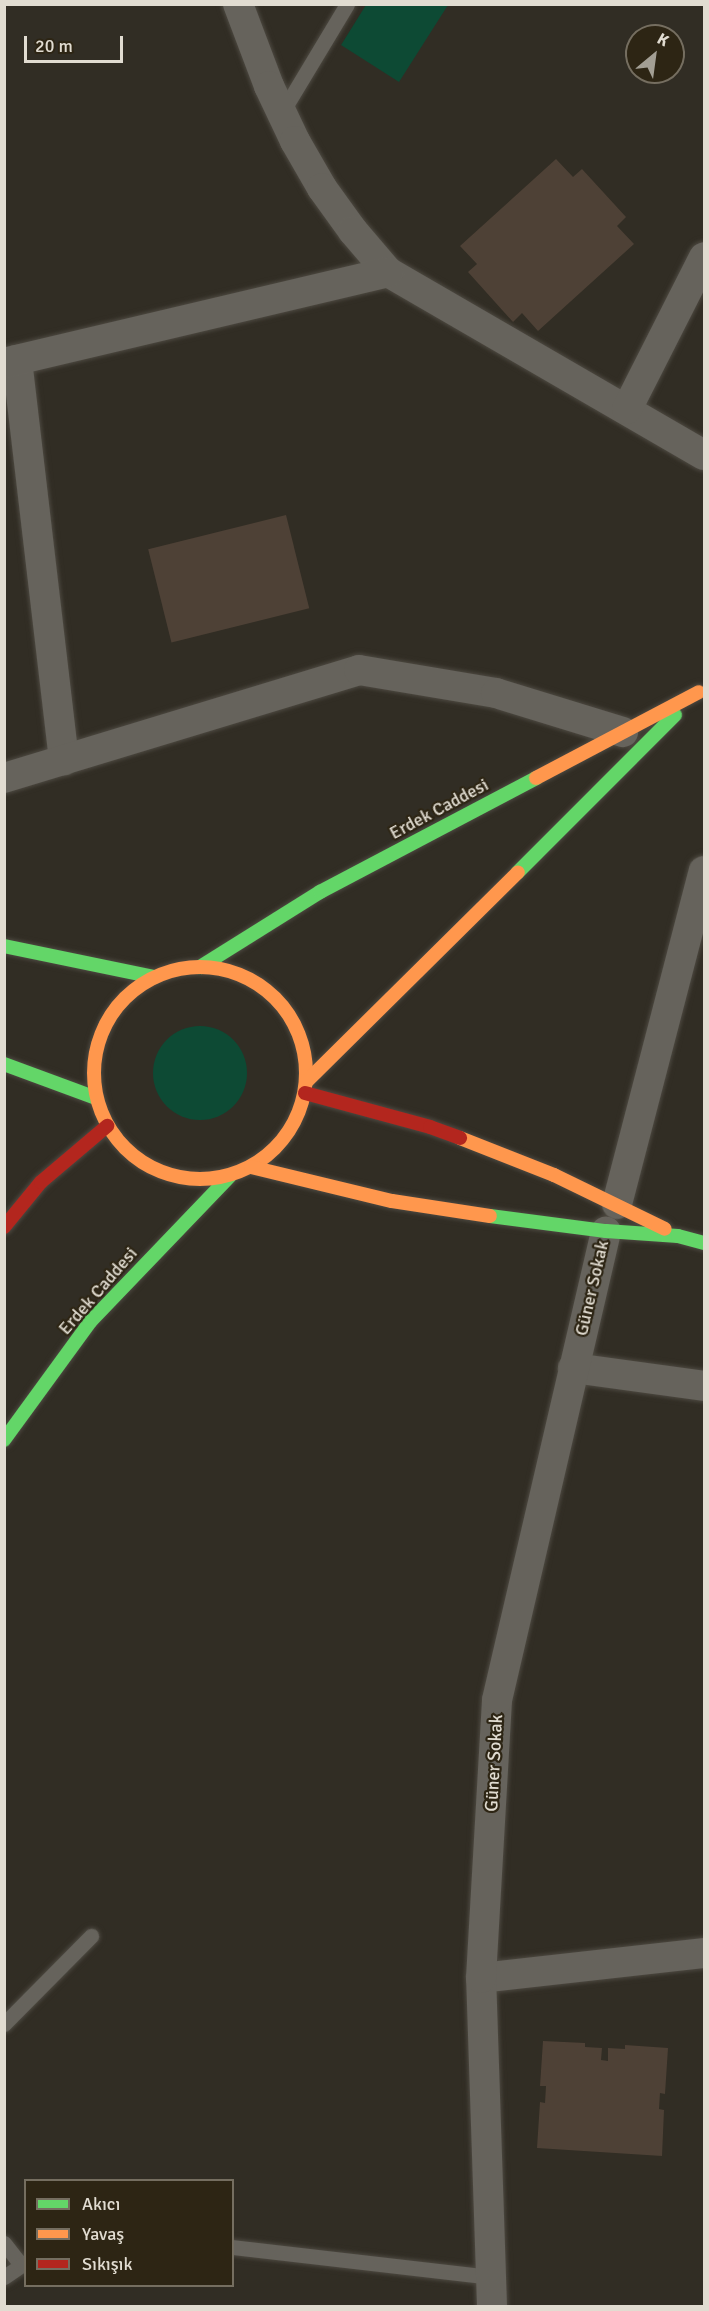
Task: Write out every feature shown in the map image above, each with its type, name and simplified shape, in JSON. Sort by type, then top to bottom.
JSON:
[{"type":"street","points":[[238,4],[282,114],[322,188],[353,231],[388,272],[705,455]]},
{"type":"street","points":[[627,409],[705,257]]},
{"type":"street","points":[[63,760],[11,361],[388,272]]},
{"type":"street","points":[[4,778],[359,670],[496,693],[623,732]]},
{"type":"street","name":"Erdek Caddesi","points":[[200,967],[320,892],[702,689]]},
{"type":"street","name":"Erdek Caddesi","points":[[306,1088],[702,689]]},
{"type":"street","name":"Güner Sokak","points":[[492,2307],[481,1978],[498,1700],[573,1368],[611,1218],[699,912],[705,870]]},
{"type":"street","points":[[4,946],[154,977]]},
{"type":"street","points":[[200,967],[223,969],[245,977],[265,989],[282,1005],[295,1025],[304,1047],[306,1088],[298,1116],[287,1136],[271,1154],[252,1167],[230,1176],[190,1179],[151,1168],[119,1143],[107,1126],[96,1098],[93,1074],[95,1050],[103,1027],[116,1007],[134,989],[154,977],[176,969],[200,967]]},
{"type":"street","points":[[4,1064],[96,1098]]},
{"type":"street","points":[[306,1088],[440,1131],[554,1175],[611,1218],[678,1236]]},
{"type":"street","points":[[4,1227],[41,1182],[107,1126]]},
{"type":"street","points":[[252,1167],[392,1201],[463,1213],[611,1218],[705,1243]]},
{"type":"street","name":"Erdek Caddesi","points":[[4,1440],[90,1322],[230,1176]]},
{"type":"street","points":[[573,1368],[705,1386]]},
{"type":"street","points":[[481,1978],[705,1953]]},
{"type":"lane","points":[[282,114],[347,4]]},
{"type":"lane","points":[[4,2024],[91,1936]]},
{"type":"lane","points":[[4,2243],[23,2264],[4,2277]]},
{"type":"lane","points":[[234,2247],[491,2277]]},
{"type":"green space","points":[[366,5],[448,5],[399,82],[341,45]]},
{"type":"green space","points":[[200,1026],[218,1029],[233,1040],[244,1055],[247,1073],[244,1091],[233,1106],[218,1117],[200,1120],[182,1117],[167,1106],[156,1091],[153,1073],[156,1055],[167,1040],[182,1029]]},
{"type":"building","points":[[556,159],[573,177],[582,169],[626,217],[617,226],[634,244],[538,331],[522,313],[513,322],[468,272],[477,264],[460,246]]},
{"type":"building","points":[[286,515],[309,608],[171,643],[148,549]]},
{"type":"building","points":[[543,2041],[585,2043],[585,2047],[602,2048],[601,2060],[608,2061],[608,2048],[625,2049],[625,2045],[668,2048],[665,2094],[660,2093],[659,2109],[664,2110],[662,2156],[537,2148],[540,2102],[545,2103],[546,2086],[540,2086]]},
{"type":"traffic: fast","points":[[518,872],[675,715]]},
{"type":"traffic: fast","points":[[200,967],[320,892],[536,778]]},
{"type":"traffic: fast","points":[[4,946],[154,977]]},
{"type":"traffic: fast","points":[[4,1064],[96,1098]]},
{"type":"traffic: fast","points":[[4,1440],[90,1322],[230,1176]]},
{"type":"traffic: fast","points":[[490,1216],[606,1231],[678,1236],[704,1243]]},
{"type":"traffic: slow","points":[[536,778],[699,692]]},
{"type":"traffic: slow","points":[[306,1082],[518,872]]},
{"type":"traffic: slow","points":[[190,967],[210,967],[231,971],[250,979],[268,991],[282,1005],[294,1023],[302,1042],[306,1073],[302,1104],[294,1123],[282,1141],[268,1155],[250,1167],[231,1175],[210,1179],[190,1179],[169,1175],[150,1167],[132,1155],[118,1141],[106,1123],[98,1104],[94,1083],[94,1063],[98,1042],[106,1023],[118,1005],[132,991],[150,979],[169,971],[190,967]]},
{"type":"traffic: slow","points":[[460,1138],[554,1175],[665,1229]]},
{"type":"traffic: slow","points":[[251,1167],[392,1201],[490,1216]]},
{"type":"traffic: jam","points":[[305,1093],[430,1127],[460,1138]]},
{"type":"traffic: jam","points":[[4,1227],[41,1182],[107,1126]]}]
